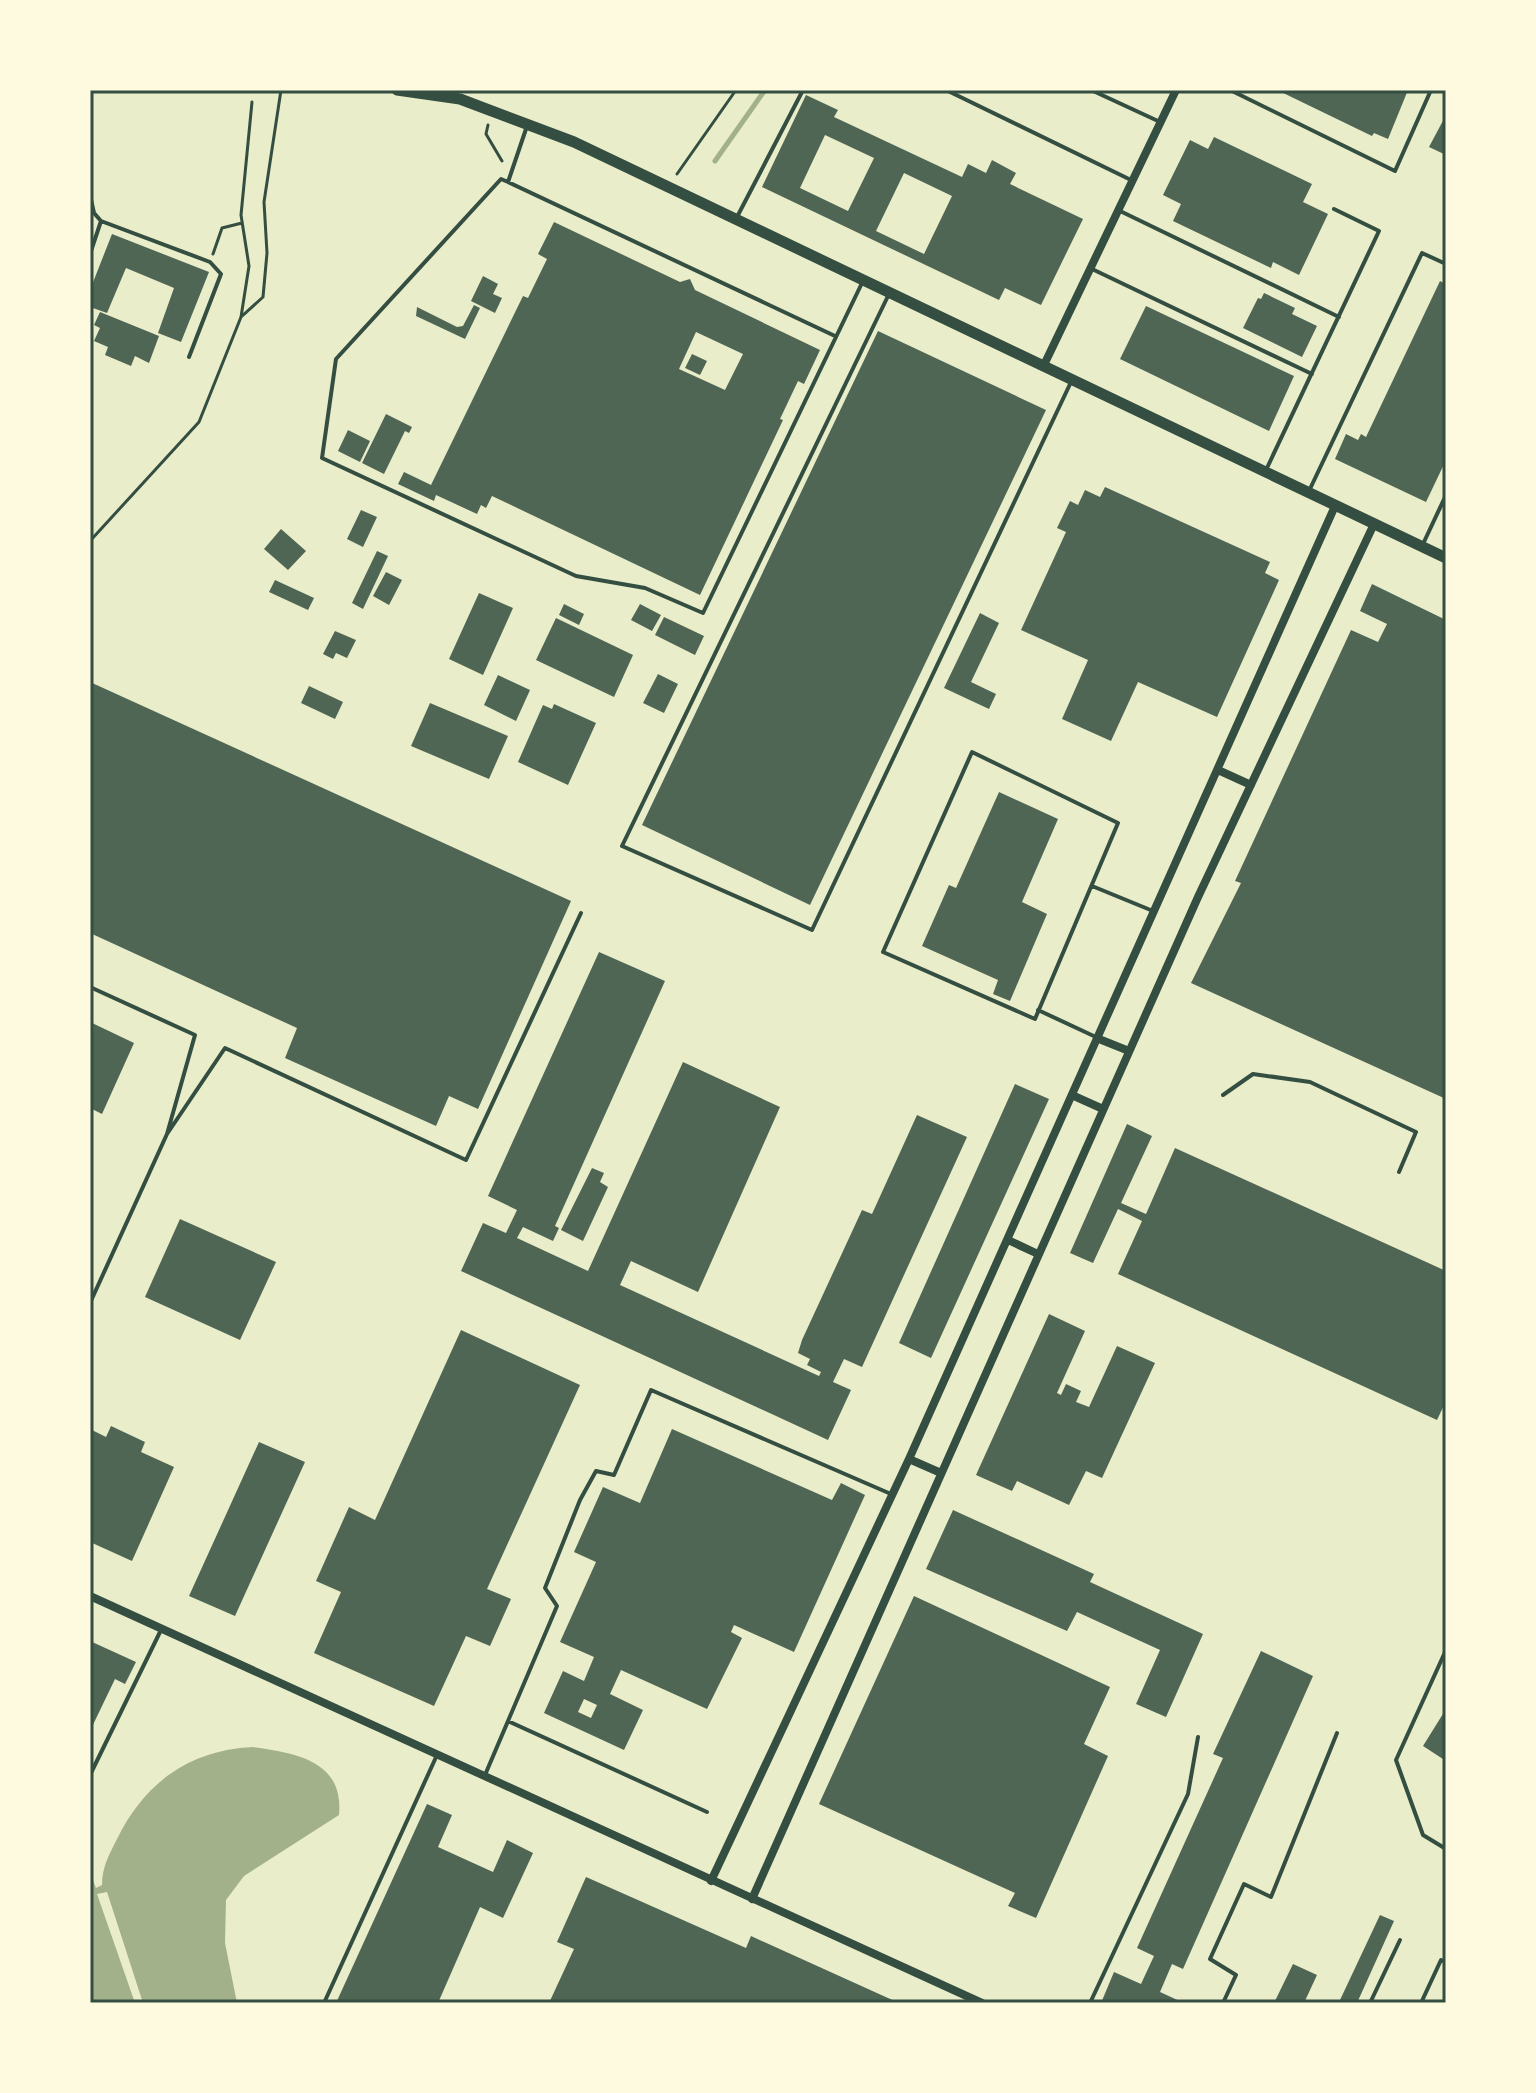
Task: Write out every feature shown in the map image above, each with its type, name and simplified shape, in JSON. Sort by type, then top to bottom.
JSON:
[{"type":"street","points":[[397,90],[460,99],[528,123],[1446,558]]},
{"type":"street","points":[[1043,367],[1176,90]]},
{"type":"street","points":[[711,1881],[909,1459],[1074,1096],[1335,506]]},
{"type":"street","points":[[752,1899],[1129,1051],[1374,524]]},
{"type":"street","points":[[1218,770],[1251,785]]},
{"type":"street","points":[[1099,1039],[1129,1051]]},
{"type":"street","points":[[1074,1096],[1103,1109]]},
{"type":"street","points":[[1008,1240],[1038,1254]]},
{"type":"street","points":[[909,1459],[941,1473]]},
{"type":"street","points":[[90,1596],[982,2003]]},
{"type":"lane","points":[[736,220],[803,90]]},
{"type":"lane","points":[[946,90],[1133,181]]},
{"type":"lane","points":[[1091,90],[1161,122]]},
{"type":"lane","points":[[1230,90],[1395,171],[1431,90]]},
{"type":"lane","points":[[508,182],[528,123]]},
{"type":"lane","points":[[835,336],[501,179],[336,359],[322,458],[576,576],[645,588],[703,613],[863,281]]},
{"type":"lane","points":[[90,195],[94,213],[101,221],[210,262],[221,274],[189,357]]},
{"type":"lane","points":[[1265,472],[1379,231],[1334,209]]},
{"type":"lane","points":[[1118,210],[1339,317]]},
{"type":"lane","points":[[90,254],[101,221]]},
{"type":"lane","points":[[1308,493],[1422,253],[1446,264]]},
{"type":"lane","points":[[1092,269],[1312,374]]},
{"type":"lane","points":[[889,293],[622,846],[812,930],[1071,382]]},
{"type":"lane","points":[[1422,547],[1446,495]]},
{"type":"lane","points":[[972,752],[1118,823],[1038,1010],[1035,1019],[883,952],[972,752]]},
{"type":"lane","points":[[1092,886],[1155,912]]},
{"type":"lane","points":[[167,1134],[225,1048],[466,1160],[581,913]]},
{"type":"lane","points":[[90,987],[195,1035],[167,1134],[90,1303]]},
{"type":"lane","points":[[1038,1010],[1099,1039]]},
{"type":"lane","points":[[1223,1095],[1253,1074],[1310,1082],[1416,1132],[1399,1172]]},
{"type":"lane","points":[[484,1777],[557,1606],[545,1588],[580,1500],[596,1471],[614,1475],[651,1390],[892,1495]]},
{"type":"lane","points":[[90,1775],[162,1629]]},
{"type":"lane","points":[[1446,1650],[1396,1760],[1423,1835],[1446,1849]]},
{"type":"lane","points":[[508,1721],[707,1812]]},
{"type":"lane","points":[[1223,2003],[1236,1975],[1210,1959],[1244,1884],[1271,1897],[1337,1733]]},
{"type":"lane","points":[[1090,2003],[1188,1794],[1198,1737]]},
{"type":"lane","points":[[324,2003],[437,1755]]},
{"type":"lane","points":[[1370,2003],[1400,1940]]},
{"type":"lane","points":[[1421,2003],[1441,1960],[1446,1962]]},
{"type":"path","points":[[241,317],[263,297],[267,253],[264,202],[281,90]]},
{"type":"path","points":[[668,187],[736,90]]},
{"type":"path","points":[[90,541],[199,422],[241,317],[249,266],[242,223],[252,102]]},
{"type":"path","points":[[486,134],[499,158],[512,169]]},
{"type":"path","points":[[210,262],[222,228],[242,223]]},
{"type":"shaded area","points":[[253,1747],[301,1757],[326,1771],[339,1797],[339,1815],[244,1876],[226,1900],[225,1943],[237,2003],[143,2003],[107,1892],[97,1894],[135,2003],[90,2003],[90,1882],[92,1878],[96,1888],[102,1885],[106,1861],[128,1819],[156,1786],[190,1762],[230,1749]]},
{"type":"building","points":[[1277,90],[1408,90],[1388,139],[1374,133],[1372,136]]},
{"type":"building","points":[[806,95],[838,110],[834,117],[962,177],[968,164],[986,173],[992,160],[1016,173],[1010,184],[1083,219],[1041,305],[1005,288],[999,300],[762,187]],"holes":[[[825,135],[874,158],[848,211],[800,188]],[[904,173],[952,196],[924,254],[876,231]]]},
{"type":"building","points":[[1446,115],[1446,155],[1429,147]]},
{"type":"building","points":[[1214,137],[1312,184],[1303,202],[1328,214],[1299,275],[1273,262],[1271,268],[1173,221],[1181,204],[1163,195],[1190,140],[1208,149]]},
{"type":"building","points":[[554,222],[680,282],[690,279],[695,290],[820,350],[804,384],[798,381],[780,419],[783,420],[700,595],[492,496],[486,508],[481,505],[477,514],[436,495],[434,501],[398,484],[404,472],[431,485],[523,296],[528,298],[547,259],[538,254]],"holes":[[[696,332],[743,354],[725,390],[679,369]]]},
{"type":"building","points":[[112,234],[209,272],[181,342],[158,333],[174,288],[126,268],[107,313],[90,307],[90,290]]},
{"type":"building","points":[[483,276],[498,284],[493,294],[502,298],[495,313],[471,301]]},
{"type":"building","points":[[1440,281],[1446,284],[1446,460],[1426,502],[1335,459],[1346,434],[1358,440],[1361,434],[1366,437]]},
{"type":"building","points":[[1264,293],[1295,308],[1292,314],[1317,326],[1302,357],[1243,328],[1258,298],[1261,299]]},
{"type":"building","points":[[474,305],[480,308],[465,339],[416,316],[417,307],[457,327],[463,326]]},
{"type":"building","points":[[1146,306],[1294,376],[1269,431],[1120,359]]},
{"type":"building","points":[[100,312],[159,336],[149,363],[135,356],[131,366],[105,355],[108,347],[94,341],[100,328],[94,325]]},
{"type":"building","points":[[878,331],[1046,410],[810,905],[642,825]]},
{"type":"building","points":[[692,354],[707,361],[700,375],[685,368]]},
{"type":"building","points":[[386,414],[412,427],[409,433],[405,431],[384,474],[362,463]]},
{"type":"building","points":[[348,430],[370,441],[360,462],[338,451]]},
{"type":"building","points":[[1105,487],[1270,562],[1265,573],[1279,580],[1217,717],[1138,682],[1111,741],[1062,719],[1088,660],[1021,630],[1066,532],[1057,528],[1070,501],[1078,505],[1085,490],[1100,497]]},
{"type":"building","points":[[361,510],[377,517],[363,547],[347,539]]},
{"type":"building","points":[[281,529],[306,551],[288,570],[264,549]]},
{"type":"building","points":[[377,551],[388,556],[363,609],[352,603]]},
{"type":"building","points":[[386,572],[402,580],[389,605],[373,596]]},
{"type":"building","points":[[275,580],[314,598],[308,610],[269,592]]},
{"type":"building","points":[[1372,584],[1446,620],[1446,1099],[1191,983],[1241,883],[1235,881],[1351,630],[1378,642],[1387,624],[1360,611]]},
{"type":"building","points":[[479,593],[513,608],[483,675],[449,659]]},
{"type":"building","points":[[564,604],[584,614],[579,625],[559,615]]},
{"type":"building","points":[[640,604],[661,615],[652,631],[631,620]]},
{"type":"building","points":[[980,613],[999,623],[971,682],[996,694],[989,709],[944,688]]},
{"type":"building","points":[[664,617],[704,636],[695,655],[655,635]]},
{"type":"building","points":[[556,618],[633,655],[614,697],[536,660]]},
{"type":"building","points":[[335,631],[356,640],[347,658],[336,653],[333,659],[323,654]]},
{"type":"building","points":[[658,674],[678,684],[664,713],[643,703]]},
{"type":"building","points":[[498,675],[530,690],[516,721],[484,705]]},
{"type":"building","points":[[90,682],[571,901],[478,1109],[449,1096],[436,1126],[285,1058],[297,1028],[90,933]]},
{"type":"building","points":[[309,686],[343,702],[335,719],[301,703]]},
{"type":"building","points":[[430,703],[508,736],[489,779],[411,746]]},
{"type":"building","points":[[554,704],[596,723],[568,785],[518,762],[543,705],[552,709]]},
{"type":"building","points":[[999,792],[1058,819],[1022,902],[1047,914],[1010,1001],[993,994],[998,980],[922,946],[949,885],[956,888]]},
{"type":"building","points":[[599,952],[665,981],[555,1226],[559,1228],[553,1241],[523,1227],[517,1238],[588,1271],[683,1062],[780,1107],[698,1292],[631,1261],[620,1285],[819,1376],[821,1372],[807,1365],[810,1359],[798,1353],[802,1340],[862,1210],[872,1214],[917,1115],[967,1137],[862,1367],[844,1359],[833,1382],[851,1390],[828,1440],[461,1271],[483,1223],[506,1233],[517,1210],[488,1196]]},
{"type":"building","points":[[90,1022],[134,1043],[102,1114],[90,1108]]},
{"type":"building","points":[[1015,1084],[1049,1099],[931,1358],[899,1343]]},
{"type":"building","points":[[1127,1124],[1152,1136],[1121,1203],[1146,1214],[1175,1148],[1446,1271],[1446,1401],[1437,1420],[1118,1274],[1142,1221],[1118,1209],[1093,1263],[1070,1253]]},
{"type":"building","points":[[592,1168],[604,1173],[600,1182],[608,1187],[583,1241],[561,1230]]},
{"type":"building","points":[[180,1219],[276,1262],[240,1340],[145,1297]]},
{"type":"building","points":[[1049,1314],[1085,1331],[1057,1393],[1061,1395],[1066,1384],[1081,1391],[1076,1402],[1089,1407],[1117,1346],[1155,1363],[1102,1478],[1086,1471],[1069,1505],[1017,1481],[1012,1491],[976,1475]]},
{"type":"building","points":[[461,1330],[580,1385],[487,1589],[511,1599],[490,1646],[466,1636],[434,1706],[314,1653],[341,1592],[316,1581],[349,1507],[375,1520]]},
{"type":"building","points":[[111,1426],[145,1442],[141,1452],[174,1467],[132,1561],[90,1542],[90,1429],[106,1437]]},
{"type":"building","points":[[672,1429],[832,1500],[841,1483],[865,1495],[794,1652],[734,1625],[731,1632],[742,1638],[707,1709],[621,1670],[610,1694],[643,1710],[624,1750],[544,1713],[563,1671],[584,1681],[594,1657],[560,1642],[596,1562],[574,1552],[603,1487],[640,1503]],"holes":[[[584,1699],[597,1705],[591,1718],[578,1712]]]},
{"type":"building","points":[[259,1442],[305,1462],[235,1616],[189,1596]]},
{"type":"building","points":[[953,1510],[1094,1574],[1090,1582],[1203,1634],[1166,1717],[1136,1704],[1160,1650],[1077,1612],[1067,1631],[926,1569]]},
{"type":"building","points":[[914,1596],[1110,1687],[1084,1744],[1108,1756],[1036,1918],[1008,1906],[1015,1893],[819,1804]]},
{"type":"building","points":[[90,1641],[136,1662],[125,1684],[115,1679],[90,1731]]},
{"type":"building","points":[[1261,1651],[1313,1676],[1183,1969],[1172,1964],[1160,1992],[1184,2003],[1101,2003],[1114,1972],[1141,1984],[1154,1956],[1137,1948],[1223,1758],[1213,1754]]},
{"type":"building","points":[[1446,1709],[1446,1761],[1423,1746]]},
{"type":"building","points":[[427,1804],[452,1815],[438,1847],[493,1872],[507,1840],[533,1853],[503,1918],[480,1907],[438,2003],[336,2003]]},
{"type":"building","points":[[586,1877],[746,1948],[751,1936],[899,2003],[549,2003],[574,1949],[557,1942]]},
{"type":"building","points":[[1380,1915],[1394,1921],[1357,2003],[1347,2003],[1340,2000]]},
{"type":"building","points":[[1293,1964],[1317,1975],[1304,2003],[1274,2003]]},
{"type":"waterway","points":[[715,161],[765,90]]}]
